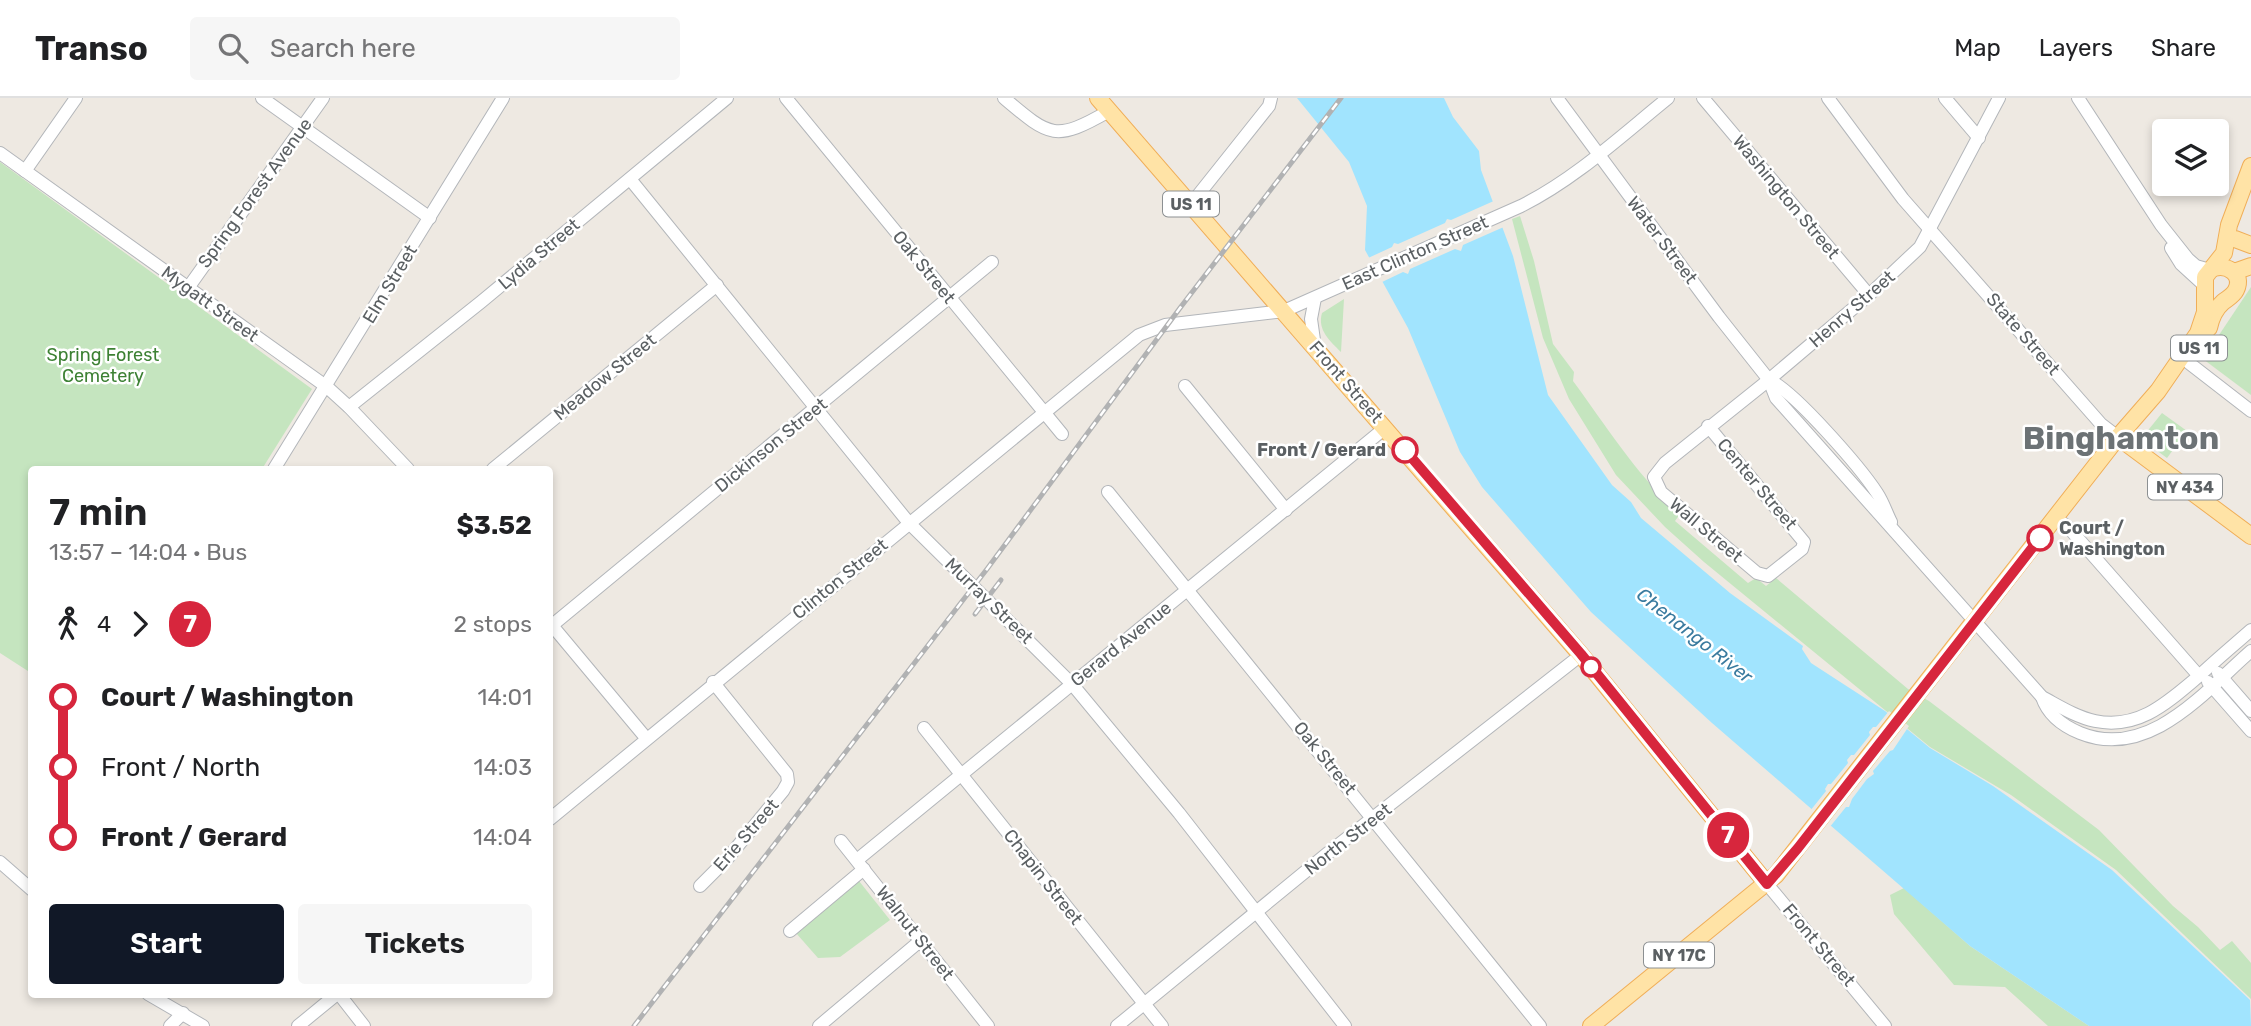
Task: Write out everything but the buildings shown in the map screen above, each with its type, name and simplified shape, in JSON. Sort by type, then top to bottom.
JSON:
[{"type":"main road","name":"Front Street","points":[[1101,102],[1581,654],[1767,884]]},
{"type":"main road","name":"US 11","points":[[1767,884],[1813,829],[2118,437],[2158,391],[2200,328],[2205,312],[2208,278],[2225,250],[2229,225],[2251,166]]},
{"type":"main road","name":"US 11","points":[[2158,391],[2189,363],[2205,339],[2214,312],[2232,295],[2238,282],[2233,271],[2235,239],[2244,188]]},
{"type":"main road","points":[[2235,239],[2251,245]]},
{"type":"main road","points":[[2251,266],[2233,271],[2223,267],[2208,278],[2216,299],[2232,295],[2251,276]]},
{"type":"main road","name":"State Street","points":[[2118,437],[2251,536]]},
{"type":"main road","name":"NY 17C","points":[[1591,1026],[1767,884]]},
{"type":"street","points":[[25,171],[76,98]]},
{"type":"street","points":[[262,98],[430,218]]},
{"type":"street","name":"Spring Forest Avenue","points":[[188,288],[323,98]]},
{"type":"street","name":"Elm Street","points":[[276,466],[503,98]]},
{"type":"street","name":"Lydia Street","points":[[349,407],[727,98]]},
{"type":"street","name":"Oak Street","points":[[786,98],[1062,435]]},
{"type":"street","points":[[1004,98],[1027,117],[1054,132],[1080,128],[1101,102]]},
{"type":"street","points":[[1191,204],[1269,106],[1271,98]]},
{"type":"street","name":"Water Street","points":[[1558,98],[1723,323],[1769,380],[1776,398],[2042,696],[2050,712],[2069,728],[2094,737],[2119,739],[2143,734],[2166,723],[2251,651]]},
{"type":"street","name":"East Clinton Street","points":[[1132,340],[1153,328],[1165,325],[1284,311],[1521,206],[1550,189],[1598,154],[1668,98]]},
{"type":"street","name":"Washington Street","points":[[1703,98],[1869,295]]},
{"type":"street","name":"State Street","points":[[1828,98],[1903,199],[2101,424],[2118,437]]},
{"type":"street","points":[[1945,98],[1979,138]]},
{"type":"street","name":"Henry Street","points":[[1654,477],[1662,466],[1708,426],[1769,380],[1869,295],[1920,247],[1999,98]]},
{"type":"street","points":[[2078,98],[2161,225],[2190,261],[2208,278]]},
{"type":"street","name":"Mygatt Street","points":[[0,153],[327,387],[405,466]]},
{"type":"street","name":"Murray Street","points":[[629,179],[908,523],[1072,684],[1179,813],[1345,1026]]},
{"type":"street","name":"Dickinson Street","points":[[553,623],[992,262]]},
{"type":"street","name":"Meadow Street","points":[[497,466],[717,285]]},
{"type":"street","points":[[1315,298],[1311,319],[1315,347]]},
{"type":"street","name":"Clinton Street","points":[[553,816],[713,682],[1132,340]]},
{"type":"street","points":[[2189,363],[2251,411]]},
{"type":"street","points":[[1185,386],[1286,510]]},
{"type":"street","name":"Center Street","points":[[1708,426],[1804,542],[1802,549],[1764,577]]},
{"type":"street","name":"Gerard Avenue","points":[[790,931],[962,775],[1385,428]]},
{"type":"street","name":"Wall Street","points":[[1654,477],[1656,487],[1661,492],[1764,577]]},
{"type":"street","name":"Oak Street","points":[[1108,492],[1540,1026]]},
{"type":"street","points":[[2056,518],[2068,527],[2203,672],[2251,711]]},
{"type":"street","points":[[553,629],[646,738]]},
{"type":"street","points":[[2042,696],[2084,718],[2103,722],[2127,722],[2140,718],[2159,709],[2251,630]]},
{"type":"street","name":"North Street","points":[[1118,1026],[1581,654]]},
{"type":"street","name":"Erie Street","points":[[700,886],[735,849],[783,792],[788,782],[788,774],[713,682]]},
{"type":"street","points":[[2216,682],[2251,731]]},
{"type":"street","name":"Chapin Street","points":[[924,728],[1162,1026]]},
{"type":"street","name":"Walnut Street","points":[[841,841],[989,1026]]},
{"type":"street","points":[[0,862],[28,886]]},
{"type":"street","name":"Front Street","points":[[1767,884],[1885,1026]]},
{"type":"street","points":[[819,1026],[920,941]]},
{"type":"street","points":[[155,998],[203,1026]]},
{"type":"street","points":[[298,1026],[333,998]]},
{"type":"street","points":[[341,998],[364,1026]]},
{"type":"street","points":[[170,1026],[183,1013]]},
{"type":"green space","name":"Spring Forest Cemetery","points":[[0,162],[312,389],[264,466],[28,466],[28,671],[0,653]]},
{"type":"green space","points":[[1520,216],[1534,261],[1553,344],[1574,372],[1573,381],[1623,450],[1650,484],[1680,514],[1675,521],[1748,583],[1756,578],[1766,586],[1776,578],[1908,689],[1929,701],[2099,830],[2220,950],[2232,941],[2251,963],[2251,999],[2116,870],[2011,795],[1930,747],[1704,562],[1665,527],[1616,475],[1569,399],[1543,338],[1512,219]]},
{"type":"green space","points":[[2251,287],[2251,395],[2203,359]]},
{"type":"green space","points":[[1344,299],[1341,352],[1326,335],[1321,319],[1322,313]]},
{"type":"green space","points":[[2162,413],[2187,431],[2167,458],[2141,439]]},
{"type":"green space","points":[[859,881],[890,920],[840,957],[818,958],[796,933]]},
{"type":"green space","points":[[1904,888],[1970,946],[2089,1026],[2048,1026],[2005,987],[1954,985],[1894,914],[1890,895]]},
{"type":"water","name":"Chenango River","points":[[1297,98],[1444,98],[1453,117],[1479,151],[1481,170],[1513,256],[1548,395],[1612,485],[1631,502],[1641,518],[1730,593],[1803,646],[1802,649],[1811,663],[1885,711],[1930,748],[1993,786],[2112,870],[2250,1000],[2251,1026],[2089,1026],[1970,946],[1712,723],[1591,612],[1482,487],[1460,452],[1408,328],[1365,250],[1367,206],[1349,162]]},
{"type":"pier","points":[[1496,200],[1506,226],[1463,245],[1461,251],[1455,249],[1410,269],[1408,274],[1403,272],[1380,283],[1366,259],[1392,247],[1394,243],[1398,244],[1445,223],[1447,219],[1451,220]]},
{"type":"pier","points":[[1889,711],[1909,726],[1893,750],[1852,799],[1849,807],[1846,807],[1829,828],[1810,811],[1826,791],[1828,784],[1831,784],[1848,763],[1847,760],[1870,735],[1869,732]]},
{"type":"railway","points":[[634,1026],[987,569],[1180,308],[1341,98]]},
{"type":"railway","points":[[975,614],[1001,580]]},
{"type":"bus line","name":"7","points":[[1405,450],[1581,654],[1767,884],[2040,538]]},
{"type":"place","name":"Front / Gerard","points":[[1405,450]]},
{"type":"place","name":"Court / Washington","points":[[2040,538]]},
{"type":"district","name":"Binghamton","points":[[2121,438]]}]
